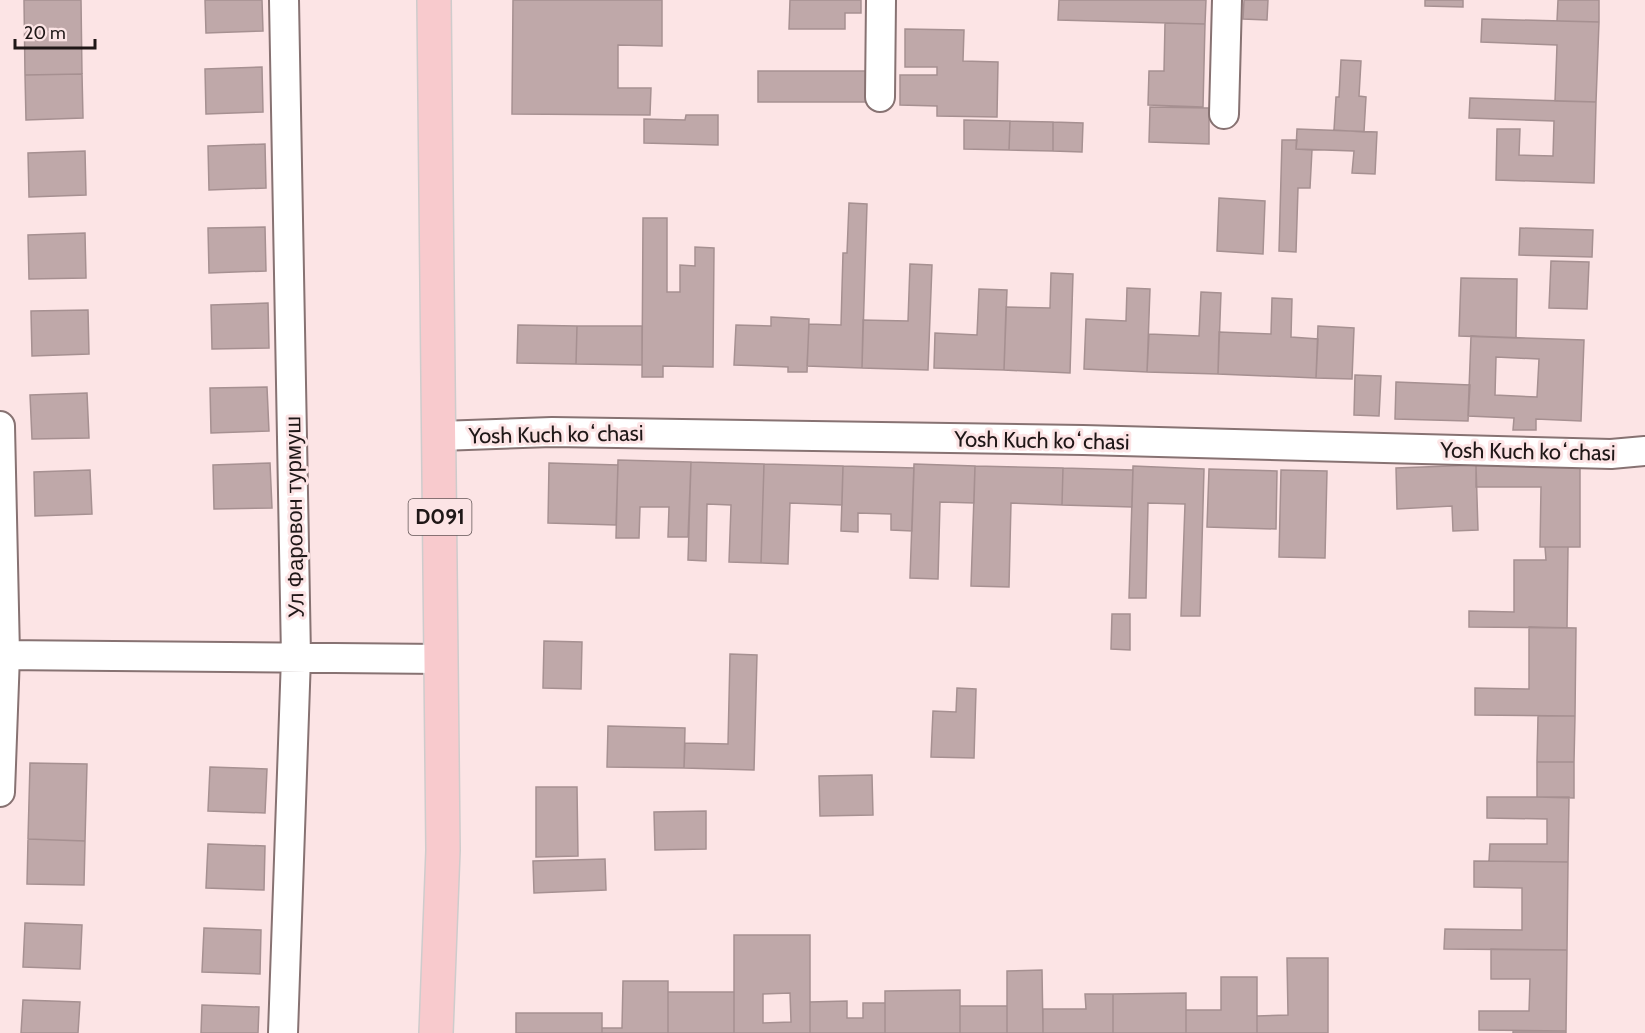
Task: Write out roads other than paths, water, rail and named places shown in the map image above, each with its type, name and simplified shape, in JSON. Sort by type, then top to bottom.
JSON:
[{"type":"main road","name":"D091","points":[[434,0],[443,850],[436,1033]]},
{"type":"street","name":"Ул Фаровон турмуш","points":[[283,1033],[296,657],[284,0]]},
{"type":"street","points":[[880,98],[881,0]]},
{"type":"street","points":[[1224,114],[1227,0]]},
{"type":"street","points":[[0,426],[3,655],[0,792]]},
{"type":"street","name":"Yosh Kuch koʻchasi","points":[[440,436],[552,432],[1083,440],[1611,454],[1645,451]]},
{"type":"street","points":[[3,655],[442,659]]}]
